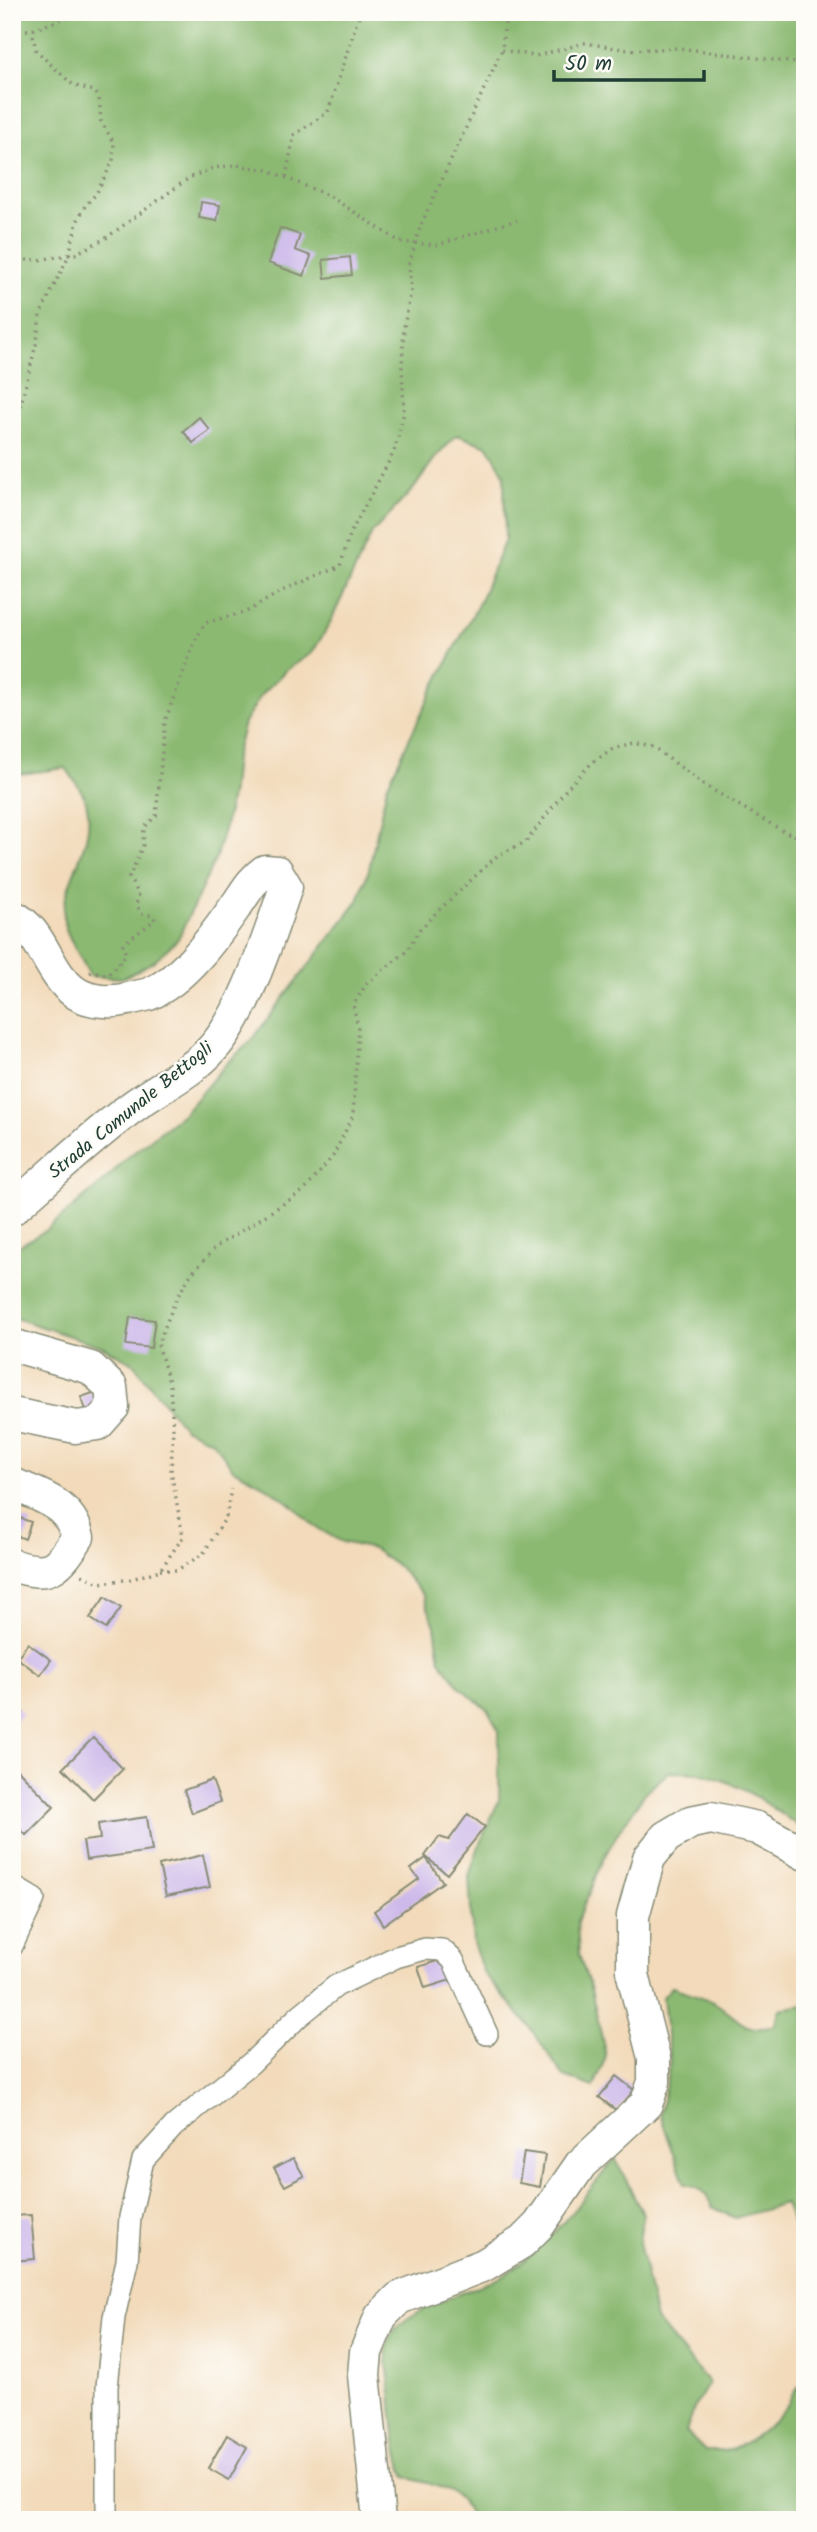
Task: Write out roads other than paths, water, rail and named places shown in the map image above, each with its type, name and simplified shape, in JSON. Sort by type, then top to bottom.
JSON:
[{"type":"street","name":"Strada Comunale Bettogli","points":[[12,916],[25,922],[58,974],[76,993],[94,1000],[118,1001],[150,994],[170,981],[196,957],[252,880],[265,871],[277,872],[286,887],[237,1013],[214,1048],[190,1069],[134,1105],[12,1209]]},
{"type":"street","points":[[12,1345],[92,1368],[111,1387],[113,1407],[98,1423],[76,1427],[12,1414]]},
{"type":"street","points":[[12,1484],[49,1499],[61,1507],[75,1526],[78,1537],[61,1564],[45,1570],[12,1565]]},
{"type":"street","points":[[379,2520],[364,2375],[366,2352],[381,2316],[399,2298],[484,2265],[522,2242],[539,2225],[582,2164],[646,2104],[654,2082],[654,2058],[633,1975],[633,1916],[649,1858],[666,1837],[691,1822],[711,1818],[757,1828],[805,1854]]},
{"type":"street","points":[[12,1886],[34,1899],[12,1946]]},
{"type":"street","points":[[107,2520],[108,2375],[114,2317],[127,2261],[130,2217],[143,2160],[174,2126],[251,2063],[299,2016],[336,1986],[396,1957],[425,1949],[442,1950],[453,1960],[487,2034]]}]
